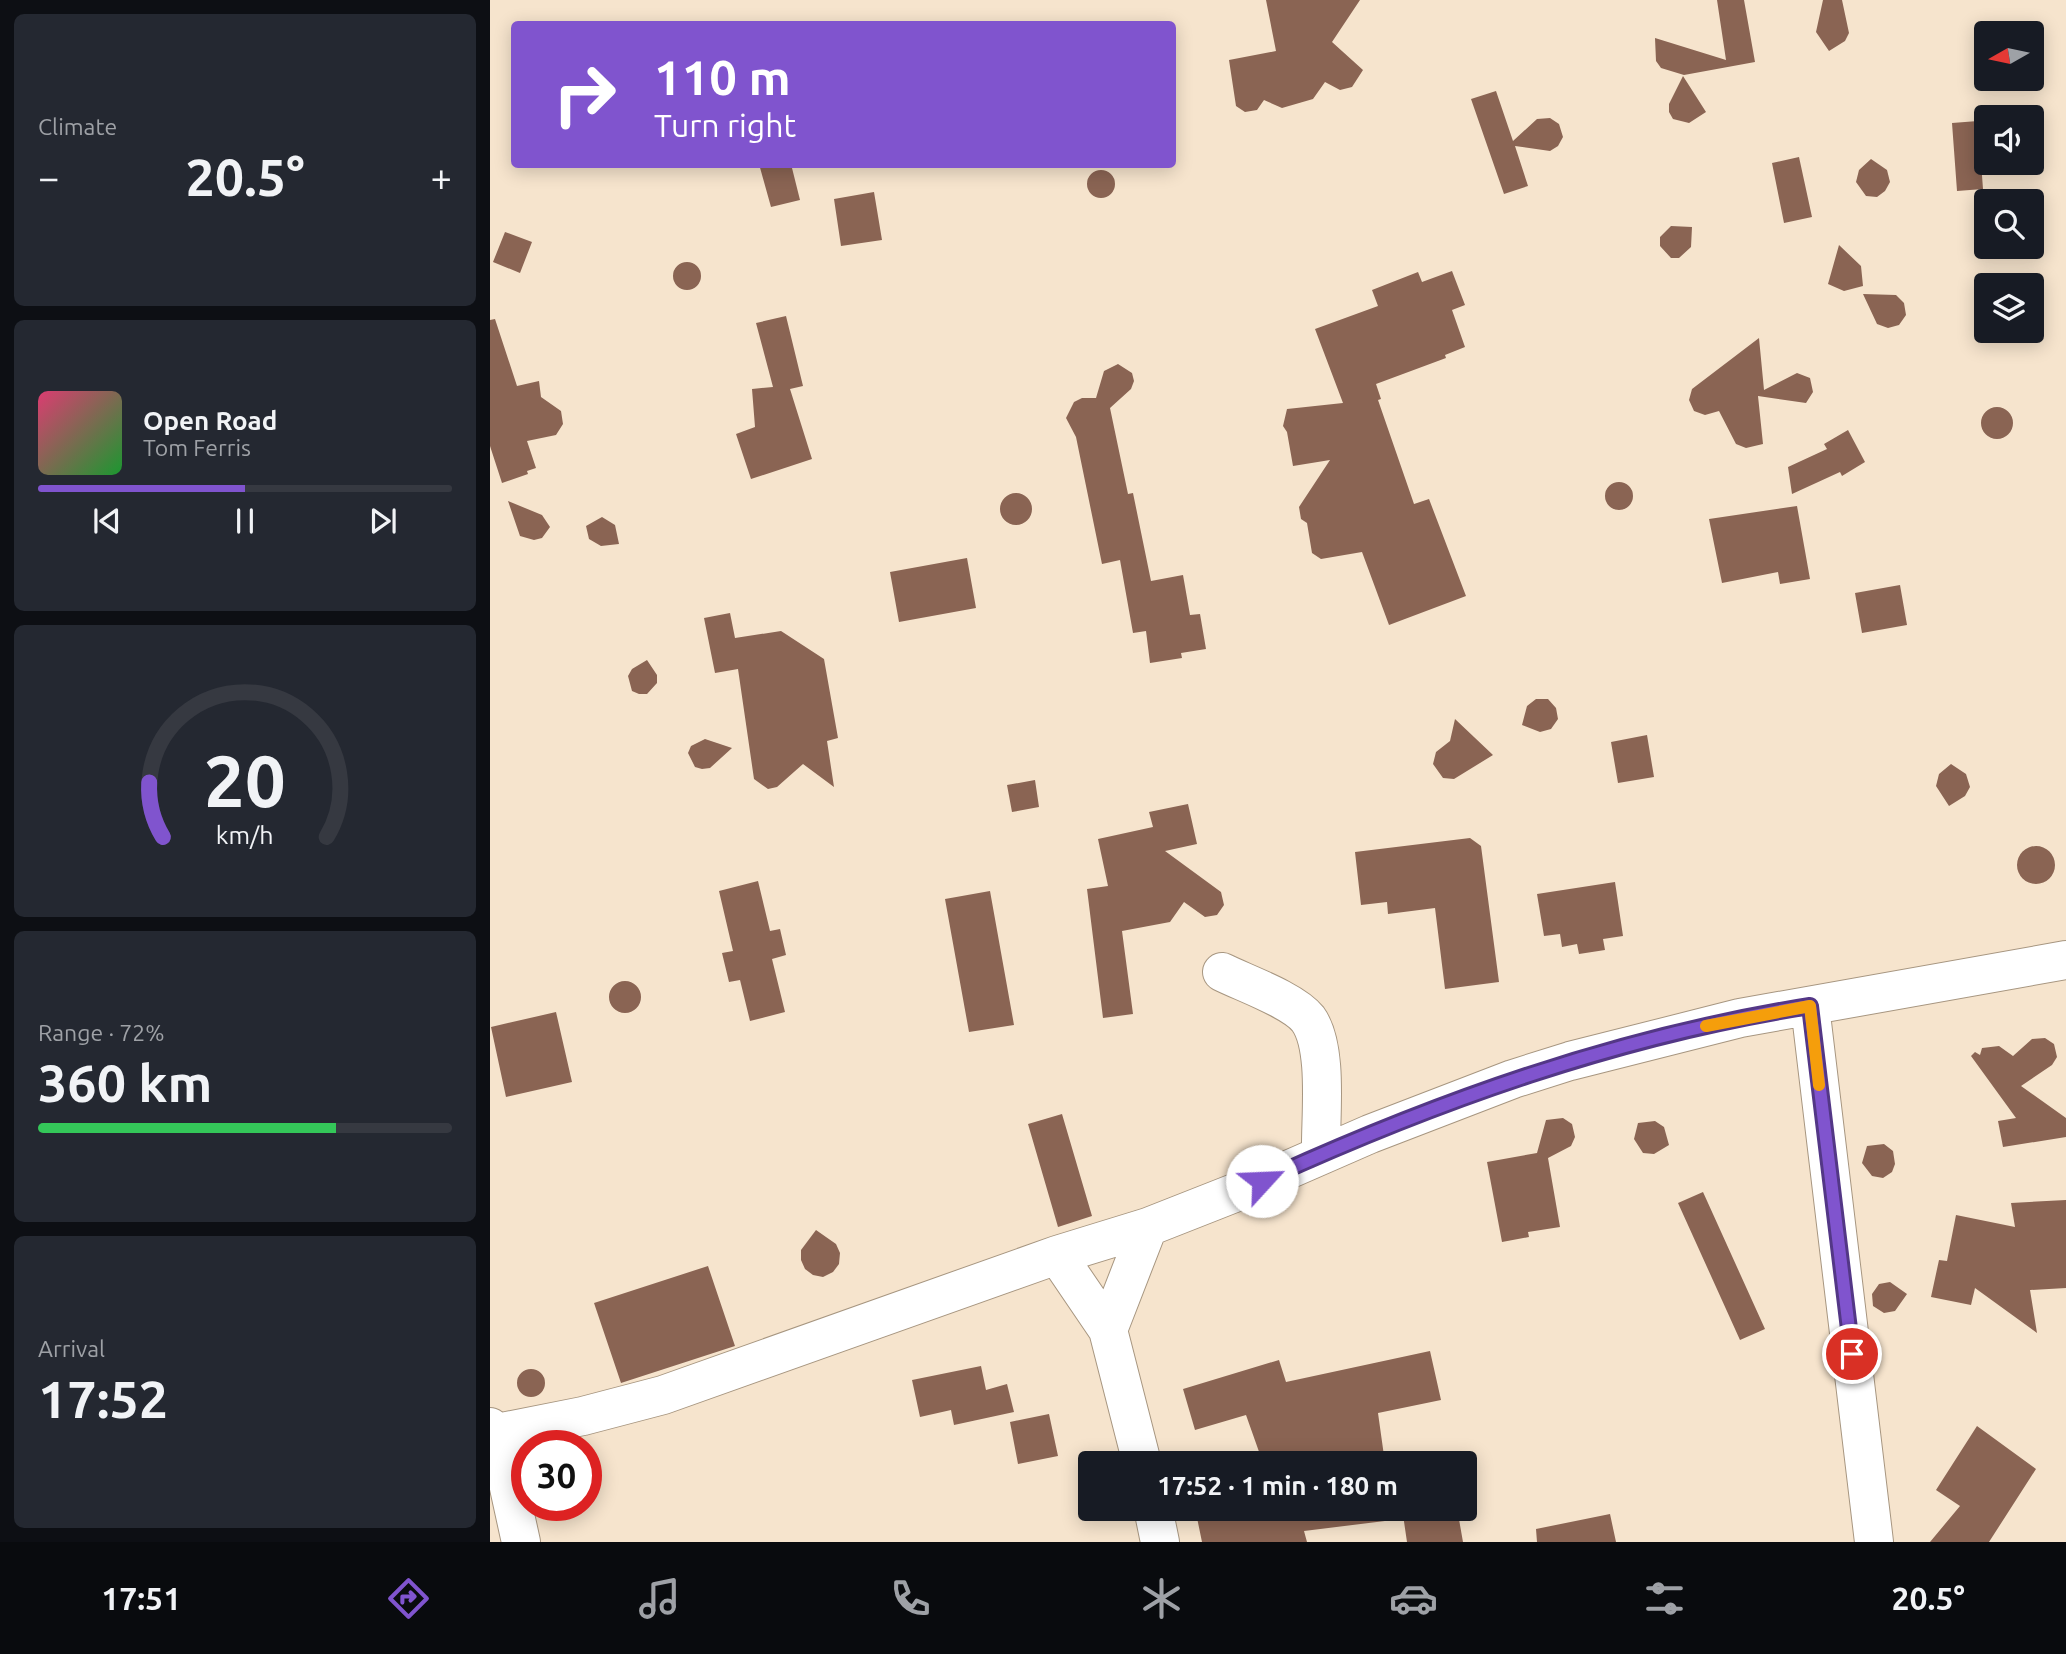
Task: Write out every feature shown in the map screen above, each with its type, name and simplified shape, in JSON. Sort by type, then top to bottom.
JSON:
[{"type":"street","points":[[521,1542],[494,1430],[583,1416],[663,1395],[1057,1255],[1148,1227],[1242,1190],[1321,1154],[1513,1079],[1570,1061],[1740,1018],[2066,960]]},
{"type":"street","points":[[1222,972],[1293,1007],[1308,1020],[1316,1040],[1321,1078],[1321,1154]]},
{"type":"street","points":[[1810,1006],[1874,1542]]},
{"type":"street","points":[[1108,1331],[1148,1227]]},
{"type":"street","points":[[1057,1255],[1108,1331],[1139,1451]]},
{"type":"street","points":[[1156,1521],[1160,1542]]},
{"type":"building","points":[[1266,0],[1360,0],[1332,42],[1363,70],[1352,87],[1340,90],[1325,82],[1313,99],[1282,108],[1264,100],[1257,110],[1245,112],[1236,106],[1229,60],[1276,51]]},
{"type":"building","points":[[1717,0],[1744,0],[1755,62],[1684,75],[1661,68],[1656,61],[1655,38],[1726,60]]},
{"type":"building","points":[[1823,0],[1842,0],[1849,33],[1845,41],[1829,51],[1816,32]]},
{"type":"building","points":[[1683,76],[1706,112],[1689,123],[1673,119],[1669,112],[1669,104]]},
{"type":"building","points":[[1496,91],[1513,141],[1537,119],[1550,118],[1559,124],[1563,137],[1558,146],[1550,151],[1515,146],[1528,186],[1504,194],[1471,99]]},
{"type":"building","points":[[1974,121],[1974,175],[1982,175],[1983,189],[1957,191],[1952,123]]},
{"type":"building","points":[[1799,157],[1812,217],[1784,223],[1772,163]]},
{"type":"building","points":[[1871,159],[1887,170],[1890,182],[1885,191],[1877,197],[1866,196],[1856,182],[1859,170]]},
{"type":"building","points":[[760,168],[792,168],[800,200],[771,207]]},
{"type":"building","points":[[1101,170],[1111,174],[1115,184],[1111,194],[1101,198],[1091,194],[1087,184],[1091,174]]},
{"type":"building","points":[[874,192],[882,240],[841,246],[834,199]]},
{"type":"building","points":[[1671,226],[1692,227],[1691,247],[1679,258],[1671,258],[1660,246],[1660,237]]},
{"type":"building","points":[[505,232],[532,242],[520,273],[493,262]]},
{"type":"building","points":[[1839,245],[1861,266],[1863,286],[1844,291],[1828,284]]},
{"type":"building","points":[[687,262],[697,266],[701,276],[697,286],[687,290],[677,286],[673,276],[677,266]]},
{"type":"building","points":[[1452,271],[1465,305],[1452,310],[1465,347],[1445,355],[1446,358],[1376,384],[1381,399],[1378,400],[1414,504],[1429,499],[1466,596],[1389,625],[1362,552],[1321,559],[1312,553],[1307,523],[1301,519],[1299,507],[1330,460],[1293,466],[1287,432],[1283,426],[1287,409],[1343,403],[1315,329],[1378,306],[1372,290],[1418,272],[1422,282]]},
{"type":"building","points":[[1863,294],[1896,295],[1904,303],[1906,315],[1899,325],[1888,328],[1877,324]]},
{"type":"building","points":[[786,316],[803,386],[790,389],[812,459],[751,479],[736,434],[755,427],[752,389],[773,387],[756,323]]},
{"type":"building","points":[[495,319],[517,386],[539,381],[541,397],[561,411],[563,424],[556,435],[527,441],[536,468],[527,471],[528,474],[502,483],[490,446],[490,320]]},
{"type":"building","points":[[1759,338],[1764,390],[1797,373],[1810,378],[1813,392],[1806,403],[1758,396],[1763,444],[1746,448],[1736,444],[1719,411],[1705,415],[1694,411],[1689,400],[1692,389]]},
{"type":"building","points":[[1118,364],[1132,373],[1134,381],[1131,389],[1110,408],[1128,494],[1133,493],[1151,581],[1183,575],[1190,615],[1200,614],[1206,649],[1181,653],[1182,658],[1150,663],[1146,631],[1133,633],[1120,560],[1102,564],[1076,437],[1066,418],[1074,402],[1082,398],[1096,398],[1104,371]]},
{"type":"building","points":[[1997,407],[2008,412],[2013,423],[2008,434],[1997,439],[1986,434],[1981,423],[1986,412]]},
{"type":"building","points":[[1848,430],[1865,462],[1842,476],[1840,472],[1792,494],[1788,467],[1827,449],[1824,444]]},
{"type":"building","points":[[1619,482],[1629,486],[1633,496],[1629,506],[1619,510],[1609,506],[1605,496],[1609,486]]},
{"type":"building","points":[[1016,493],[1027,498],[1032,509],[1027,520],[1016,525],[1005,520],[1000,509],[1005,498]]},
{"type":"building","points":[[508,501],[542,515],[550,527],[542,538],[534,540],[520,536]]},
{"type":"building","points":[[1797,506],[1810,579],[1780,584],[1778,572],[1722,583],[1709,519]]},
{"type":"building","points":[[602,517],[615,525],[619,544],[601,546],[589,539],[586,526]]},
{"type":"building","points":[[967,558],[976,608],[899,622],[890,572]]},
{"type":"building","points":[[1900,585],[1907,625],[1862,633],[1855,593]]},
{"type":"building","points":[[730,613],[735,638],[781,631],[824,659],[838,738],[827,741],[834,787],[803,764],[777,787],[768,789],[754,779],[738,669],[715,673],[704,618]]},
{"type":"building","points":[[647,660],[657,675],[657,683],[647,694],[639,694],[632,691],[628,676],[632,669]]},
{"type":"building","points":[[1536,699],[1548,699],[1556,708],[1558,719],[1551,729],[1540,732],[1522,725],[1527,706]]},
{"type":"building","points":[[1455,719],[1493,755],[1454,779],[1443,778],[1433,764],[1436,752],[1450,741]]},
{"type":"building","points":[[1647,735],[1654,777],[1618,783],[1611,742]]},
{"type":"building","points":[[705,739],[732,748],[710,768],[702,769],[695,767],[688,753],[691,746]]},
{"type":"building","points":[[1951,764],[1966,774],[1970,787],[1965,796],[1949,806],[1936,786],[1939,774]]},
{"type":"building","points":[[1035,780],[1039,807],[1012,812],[1007,785]]},
{"type":"building","points":[[1188,804],[1197,844],[1165,851],[1221,892],[1224,905],[1217,915],[1205,917],[1184,902],[1170,922],[1122,931],[1133,1014],[1103,1018],[1087,889],[1108,886],[1098,839],[1153,827],[1149,812]]},
{"type":"building","points":[[1470,838],[1481,846],[1499,982],[1445,989],[1435,908],[1388,914],[1387,902],[1361,905],[1355,852]]},
{"type":"building","points":[[2036,846],[2049,852],[2055,865],[2049,878],[2036,884],[2023,878],[2017,865],[2023,852]]},
{"type":"building","points":[[758,881],[770,931],[780,929],[786,955],[772,959],[785,1012],[750,1021],[740,980],[729,982],[722,953],[733,951],[719,891]]},
{"type":"building","points":[[1615,882],[1623,936],[1603,939],[1605,950],[1579,954],[1577,944],[1562,947],[1560,934],[1544,936],[1537,894]]},
{"type":"building","points":[[990,891],[1014,1025],[969,1032],[945,899]]},
{"type":"building","points":[[625,981],[636,986],[641,997],[636,1008],[625,1013],[614,1008],[609,997],[614,986]]},
{"type":"building","points":[[556,1012],[572,1082],[506,1097],[491,1027]]},
{"type":"building","points":[[2045,1038],[2054,1044],[2057,1057],[2052,1065],[2021,1086],[2066,1118],[2066,1137],[2003,1147],[1998,1121],[2016,1118],[1971,1056],[1975,1052],[1980,1055],[1982,1048],[1999,1046],[2013,1056],[2032,1039]]},
{"type":"building","points":[[1062,1114],[1092,1216],[1058,1227],[1028,1124]]},
{"type":"building","points":[[1563,1118],[1572,1124],[1575,1137],[1571,1146],[1548,1158],[1560,1227],[1528,1232],[1529,1237],[1502,1242],[1487,1162],[1537,1153],[1546,1120]]},
{"type":"building","points":[[1655,1121],[1664,1127],[1669,1145],[1654,1154],[1643,1153],[1634,1139],[1638,1123]]},
{"type":"building","points":[[1884,1144],[1893,1151],[1895,1164],[1892,1172],[1883,1178],[1872,1176],[1862,1163],[1867,1146]]},
{"type":"building","points":[[1703,1192],[1765,1329],[1740,1340],[1678,1203]]},
{"type":"building","points":[[2066,1200],[2066,1288],[2030,1290],[2037,1333],[1975,1288],[1971,1305],[1931,1297],[1939,1260],[1947,1261],[1956,1215],[2015,1227],[2011,1203]]},
{"type":"building","points":[[816,1230],[836,1244],[840,1253],[839,1264],[833,1272],[823,1277],[813,1275],[805,1269],[801,1260],[801,1250]]},
{"type":"building","points":[[708,1266],[735,1346],[621,1383],[594,1303]]},
{"type":"building","points":[[1890,1282],[1907,1294],[1895,1311],[1884,1313],[1873,1306],[1872,1294],[1879,1284]]},
{"type":"building","points":[[1430,1351],[1441,1400],[1378,1413],[1383,1451],[1259,1451],[1246,1415],[1195,1430],[1183,1389],[1279,1360],[1286,1382]]},
{"type":"building","points":[[981,1366],[986,1390],[1007,1384],[1014,1412],[954,1425],[951,1410],[920,1417],[912,1380]]},
{"type":"building","points":[[531,1369],[541,1373],[545,1383],[541,1393],[531,1397],[521,1393],[517,1383],[521,1373]]},
{"type":"building","points":[[1049,1414],[1058,1456],[1018,1464],[1010,1422]]},
{"type":"building","points":[[1977,1426],[2036,1469],[1989,1542],[1930,1542],[1960,1506],[1936,1490]]},
{"type":"building","points":[[1610,1514],[1616,1542],[1537,1542],[1536,1529]]},
{"type":"building","points":[[1198,1521],[1385,1521],[1304,1531],[1307,1542],[1202,1542]]},
{"type":"building","points":[[1404,1521],[1459,1521],[1463,1542],[1407,1542]]},
{"type":"slow traffic","points":[[1706,1026],[1810,1006],[1819,1085]]},
{"type":"route","points":[[1262,1181],[1321,1154],[1513,1079],[1639,1041],[1740,1018],[1810,1006],[1852,1354]]}]
